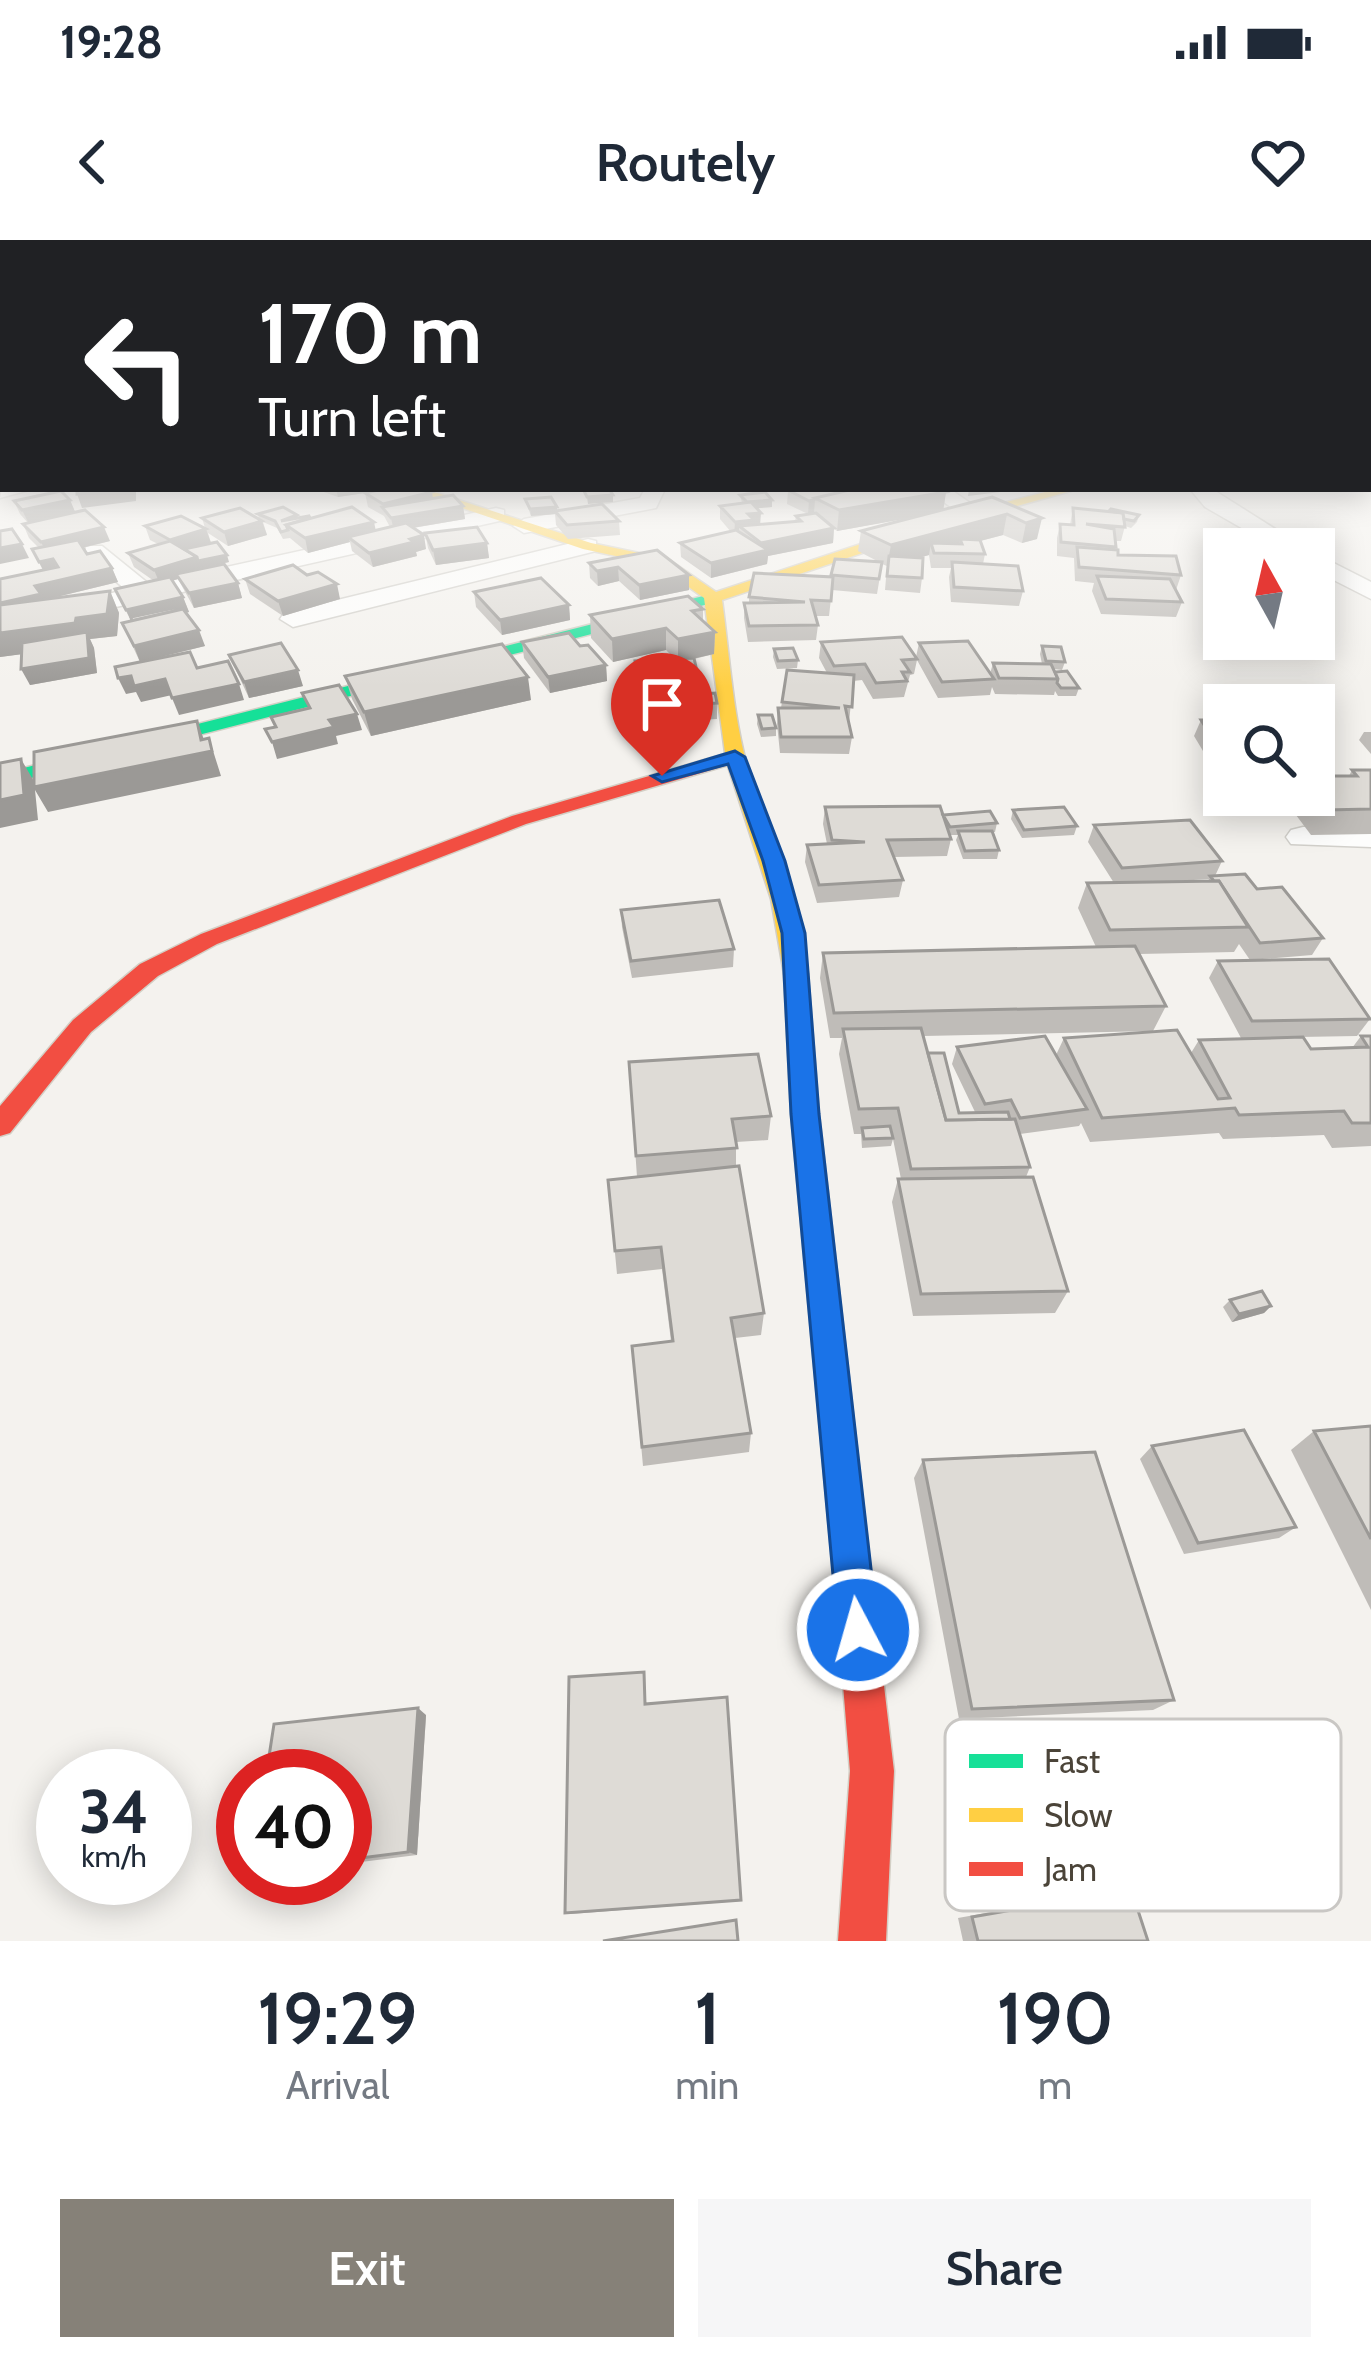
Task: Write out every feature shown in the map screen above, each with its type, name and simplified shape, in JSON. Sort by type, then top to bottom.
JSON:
[{"type":"street","points":[[0,625],[438,528]]},
{"type":"street","points":[[532,528],[663,562],[714,598],[735,757],[774,861],[794,933],[805,1114],[872,1771],[862,1941]]},
{"type":"street","points":[[0,780],[714,598],[930,528]]},
{"type":"street","points":[[293,619],[588,546]]},
{"type":"street","points":[[94,551],[147,595]]},
{"type":"street","points":[[1335,572],[1371,592]]},
{"type":"street","points":[[0,1125],[82,1026],[149,970],[209,939],[519,820],[735,757]]},
{"type":"street","points":[[1303,837],[1371,837]]},
{"type":"building","points":[[27,528],[98,528],[41,542]]},
{"type":"building","points":[[149,528],[206,529],[170,540]]},
{"type":"building","points":[[291,528],[346,528],[305,538]]},
{"type":"building","points":[[384,528],[414,528],[424,535],[369,553],[348,537]]},
{"type":"building","points":[[478,528],[487,543],[433,550],[425,533]]},
{"type":"building","points":[[742,528],[832,528],[761,543]]},
{"type":"building","points":[[871,528],[953,528],[891,545],[861,531]]},
{"type":"building","points":[[1060,528],[1111,528],[1116,547],[1061,542]]},
{"type":"building","points":[[12,529],[22,544],[0,548],[0,531]]},
{"type":"building","points":[[736,530],[768,550],[711,563],[680,543]]},
{"type":"building","points":[[960,539],[980,540],[985,554],[934,553],[931,543],[962,544]]},
{"type":"building","points":[[78,540],[87,554],[100,551],[112,568],[35,586],[41,594],[0,603],[0,579],[58,567],[53,559],[39,562],[32,549]]},
{"type":"building","points":[[170,541],[197,557],[154,570],[128,553]]},
{"type":"building","points":[[217,542],[227,555],[198,561],[184,549]]},
{"type":"building","points":[[1077,547],[1118,550],[1118,555],[1176,556],[1181,575],[1079,567]]},
{"type":"building","points":[[657,550],[689,575],[639,585],[618,567],[597,571],[589,563]]},
{"type":"building","points":[[889,556],[923,558],[922,578],[887,576]]},
{"type":"building","points":[[835,559],[882,562],[879,579],[831,575]]},
{"type":"building","points":[[952,562],[1018,566],[1023,591],[954,587]]},
{"type":"building","points":[[224,564],[238,583],[189,593],[176,574]]},
{"type":"building","points":[[293,565],[307,575],[318,572],[337,584],[278,601],[245,579]]},
{"type":"building","points":[[754,573],[833,577],[831,601],[811,600],[818,625],[749,626],[744,603],[805,602],[749,597]]},
{"type":"building","points":[[1097,576],[1170,579],[1182,602],[1106,599]]},
{"type":"building","points":[[170,577],[183,597],[126,610],[115,589]]},
{"type":"building","points":[[541,578],[569,605],[500,620],[474,592]]},
{"type":"building","points":[[110,591],[107,614],[0,633],[0,605]]},
{"type":"building","points":[[688,596],[703,609],[692,611],[715,632],[678,639],[666,628],[612,639],[590,615]]},
{"type":"building","points":[[183,609],[199,630],[134,646],[122,623]]},
{"type":"building","points":[[176,611],[132,621],[131,617]]},
{"type":"building","points":[[87,632],[89,658],[21,669],[22,643]]},
{"type":"building","points":[[569,633],[606,665],[548,677],[522,642]]},
{"type":"building","points":[[902,637],[917,659],[902,660],[910,672],[902,672],[907,681],[876,683],[865,664],[834,666],[821,642]]},
{"type":"building","points":[[968,641],[994,679],[942,682],[919,643]]},
{"type":"building","points":[[281,643],[298,670],[244,682],[229,655]]},
{"type":"building","points":[[502,644],[528,677],[364,712],[345,676]]},
{"type":"building","points":[[1042,646],[1061,647],[1065,662],[1046,661]]},
{"type":"building","points":[[793,648],[798,660],[778,661],[774,649]]},
{"type":"building","points":[[190,652],[197,668],[228,661],[239,684],[172,698],[165,679],[134,686],[131,676],[118,678],[115,667]]},
{"type":"building","points":[[694,658],[702,694],[715,693],[717,703],[659,706],[657,696],[640,697],[635,661]]},
{"type":"building","points":[[993,663],[1051,664],[1058,679],[999,678]]},
{"type":"building","points":[[787,670],[854,675],[852,707],[845,706],[852,737],[781,737],[778,708],[840,708],[782,702]]},
{"type":"building","points":[[1067,671],[1079,688],[1061,688],[1057,683],[1055,672]]},
{"type":"building","points":[[339,685],[357,714],[329,720],[334,727],[272,742],[265,729],[276,727],[271,717],[310,708],[302,693]]},
{"type":"building","points":[[758,715],[772,715],[776,728],[762,729]]},
{"type":"building","points":[[197,721],[201,740],[209,738],[212,751],[34,787],[34,752]]},
{"type":"building","points":[[21,759],[24,795],[0,800],[0,763]]},
{"type":"building","points":[[1352,770],[1371,770],[1371,809],[1335,810],[1335,776],[1357,776]]},
{"type":"building","points":[[940,806],[951,839],[887,840],[903,880],[819,885],[807,845],[865,842],[832,840],[825,807]]},
{"type":"building","points":[[1064,807],[1077,826],[1024,830],[1013,810]]},
{"type":"building","points":[[990,811],[997,823],[950,827],[943,815]]},
{"type":"building","points":[[1190,820],[1222,861],[1122,868],[1094,825]]},
{"type":"building","points":[[958,831],[992,831],[999,850],[965,851]]},
{"type":"building","points":[[1245,874],[1257,889],[1282,887],[1323,938],[1260,943],[1219,881],[1210,876]]},
{"type":"building","points":[[1219,881],[1248,927],[1110,930],[1087,883]]},
{"type":"building","points":[[719,900],[734,949],[631,961],[621,910]]},
{"type":"building","points":[[1135,946],[1166,1006],[834,1013],[823,953]]},
{"type":"building","points":[[1329,959],[1370,1019],[1252,1021],[1218,961]]},
{"type":"building","points":[[921,1028],[946,1120],[1015,1119],[1030,1167],[911,1169],[898,1108],[859,1109],[843,1029]]},
{"type":"building","points":[[1177,1030],[1218,1099],[1230,1098],[1199,1040],[1303,1037],[1311,1049],[1368,1047],[1361,1036],[1371,1036],[1371,1123],[1352,1123],[1344,1111],[1239,1115],[1235,1108],[1102,1118],[1064,1038]]},
{"type":"building","points":[[1045,1036],[1087,1109],[1020,1118],[1011,1100],[985,1104],[957,1047]]},
{"type":"building","points":[[928,1053],[944,1053],[959,1113],[1008,1112],[1010,1119],[946,1120]]},
{"type":"building","points":[[758,1054],[771,1116],[732,1119],[737,1148],[636,1156],[629,1062]]},
{"type":"building","points":[[890,1126],[893,1138],[864,1139],[862,1128]]},
{"type":"building","points":[[739,1166],[764,1313],[731,1318],[751,1433],[642,1447],[632,1346],[673,1341],[661,1247],[615,1251],[608,1180]]},
{"type":"building","points":[[1033,1177],[1068,1291],[921,1294],[898,1179]]},
{"type":"building","points":[[1262,1291],[1271,1306],[1239,1314],[1230,1300]]},
{"type":"building","points":[[1371,1426],[1371,1539],[1314,1431]]},
{"type":"building","points":[[1244,1430],[1296,1527],[1198,1543],[1152,1446]]},
{"type":"building","points":[[1095,1452],[1174,1700],[972,1709],[923,1460]]},
{"type":"building","points":[[644,1672],[645,1704],[727,1697],[741,1900],[565,1913],[569,1677]]},
{"type":"building","points":[[418,1708],[408,1852],[372,1857],[372,1749],[270,1749],[274,1724]]},
{"type":"building","points":[[1006,1911],[1138,1911],[1148,1941],[978,1941],[972,1917]]},
{"type":"building","points":[[736,1920],[738,1941],[603,1941]]},
{"type":"traffic: fast","points":[[0,780],[711,599]]},
{"type":"traffic: fast","points":[[796,974],[805,1114],[861,1660]]},
{"type":"traffic: slow","points":[[534,528],[663,562],[714,598],[736,760],[783,899],[796,974]]},
{"type":"traffic: slow","points":[[711,599],[922,528]]},
{"type":"traffic: jam","points":[[0,1125],[82,1026],[149,970],[209,939],[519,820],[735,757]]},
{"type":"traffic: jam","points":[[861,1660],[872,1771],[862,1941]]},
{"type":"route","points":[[662,776],[735,757],[774,861],[794,933],[805,1114],[858,1630]]}]
